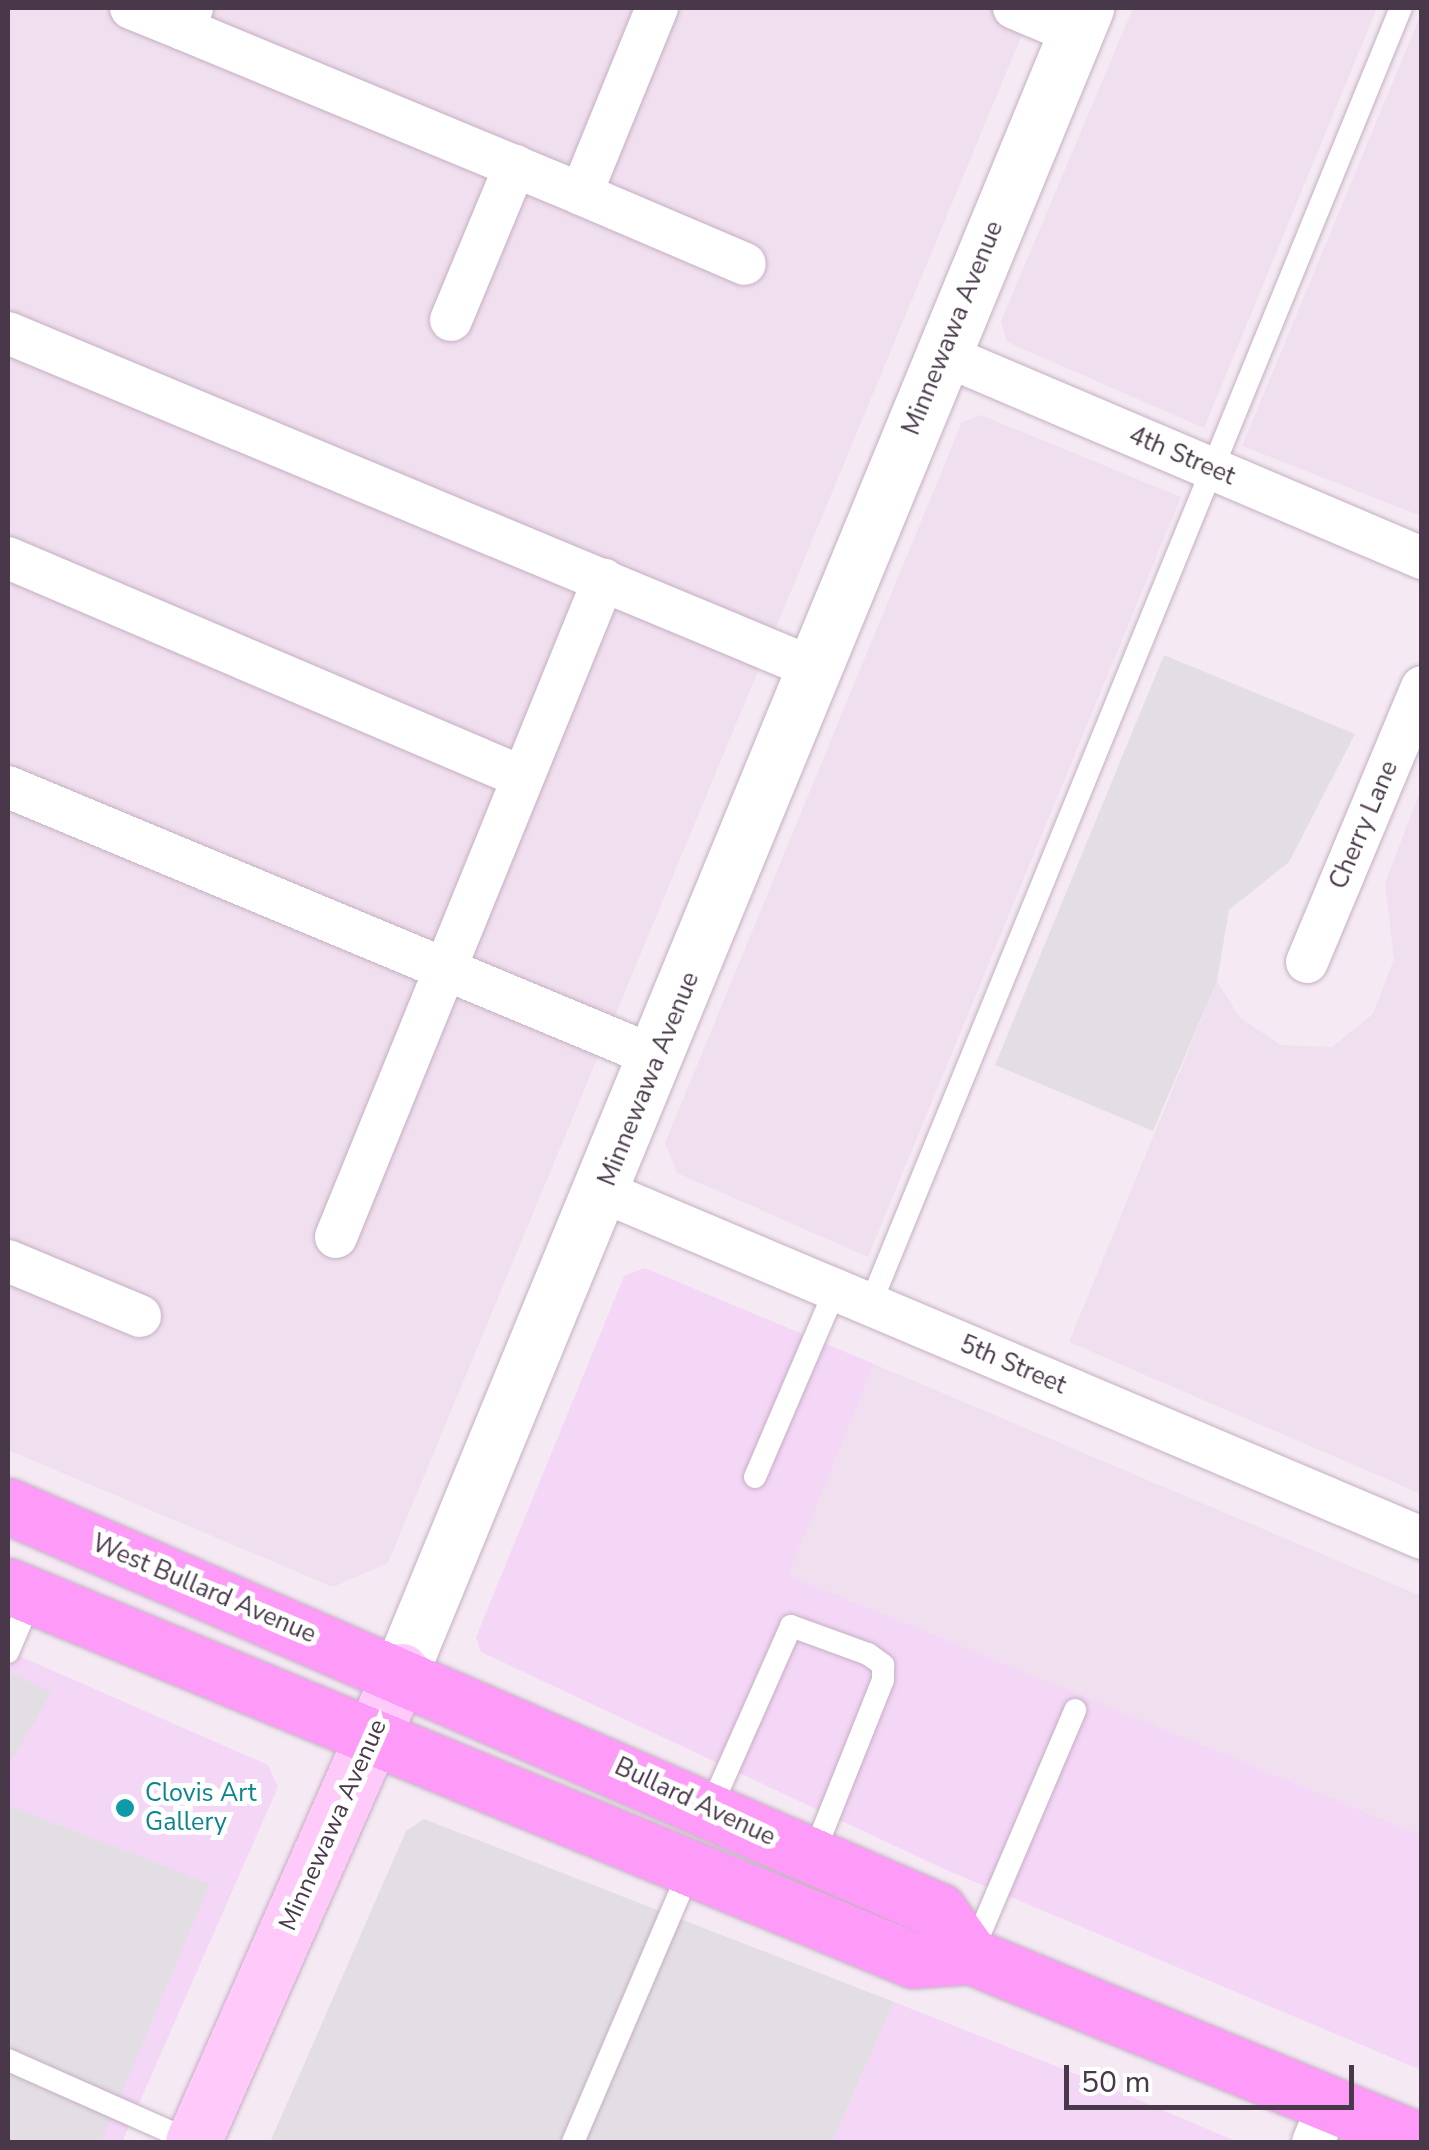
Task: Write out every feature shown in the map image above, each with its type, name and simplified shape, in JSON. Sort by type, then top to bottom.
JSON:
[{"type":"main road","name":"West Bullard Avenue","points":[[8,1506],[401,1671]]},
{"type":"main road","points":[[8,1544],[164,1572]]},
{"type":"main road","points":[[20,1591],[913,1960],[971,1956],[1322,2122],[1422,2142]]},
{"type":"main road","name":"Minnewawa Avenue","points":[[193,2142],[401,1671]]},
{"type":"main road","name":"Bullard Avenue","points":[[401,1671],[939,1911],[971,1956]]},
{"type":"street","points":[[131,8],[187,18],[515,166],[745,264]]},
{"type":"street","points":[[582,194],[656,8]]},
{"type":"street","points":[[1014,8],[1081,21]]},
{"type":"street","name":"Minnewawa Avenue","points":[[401,1671],[604,1192],[942,354],[1081,21]]},
{"type":"street","points":[[451,320],[515,166]]},
{"type":"street","points":[[8,333],[815,668]]},
{"type":"street","name":"4th Street","points":[[942,354],[1422,558]]},
{"type":"street","points":[[8,558],[522,777]]},
{"type":"street","points":[[336,1237],[604,579]]},
{"type":"street","name":"Cherry Lane","points":[[1307,962],[1422,687]]},
{"type":"street","points":[[8,787],[656,1058]]},
{"type":"street","name":"5th Street","points":[[604,1192],[1422,1538]]},
{"type":"street","points":[[8,1261],[140,1316]]},
{"type":"lane","points":[[755,1477],[853,1298],[1212,469],[1401,8]]},
{"type":"lane","points":[[8,1652],[20,1591]]},
{"type":"lane","points":[[710,1809],[791,1626],[868,1654],[882,1665],[882,1680],[813,1855]]},
{"type":"lane","points":[[971,1956],[1075,1710]]},
{"type":"lane","points":[[573,2142],[691,1866]]},
{"type":"lane","points":[[8,2060],[193,2142]]},
{"type":"shaded area","points":[[8,8],[1033,8],[388,1563],[333,1587],[8,1450]]},
{"type":"shaded area","points":[[1133,8],[1377,8],[1204,428],[1007,342],[1001,321]]},
{"type":"shaded area","points":[[1421,14],[1422,516],[1242,446]]},
{"type":"shaded area","points":[[981,415],[1181,497],[868,1257],[677,1173],[665,1143],[962,422]]},
{"type":"shaded area","points":[[1164,655],[1355,734],[1289,862],[1229,910],[1217,981],[1153,1131],[995,1065]]},
{"type":"shaded area","points":[[1421,789],[1421,1494],[1069,1342],[1217,981],[1240,1018],[1281,1045],[1332,1047],[1373,1014],[1394,959],[1385,883]]},
{"type":"shaded area","points":[[645,1268],[874,1364],[788,1575],[1421,1835],[1421,2070],[942,1868],[481,1652],[476,1637],[624,1276]]},
{"type":"shaded area","points":[[874,1364],[1421,1596],[1421,1835],[787,1575]]},
{"type":"shaded area","points":[[8,1651],[268,1765],[278,1787],[122,2142],[8,2142]]},
{"type":"shaded area","points":[[8,1672],[52,1692],[8,1766]]},
{"type":"shaded area","points":[[8,1805],[210,1884],[101,2142],[8,2142]]},
{"type":"shaded area","points":[[424,1819],[894,2002],[832,2142],[270,2142],[406,1831]]},
{"type":"shaded area","points":[[894,2002],[1096,2082],[1238,2142],[832,2142]]},
{"type":"place","name":"Clovis Art Gallery","points":[[125,1808]]}]
